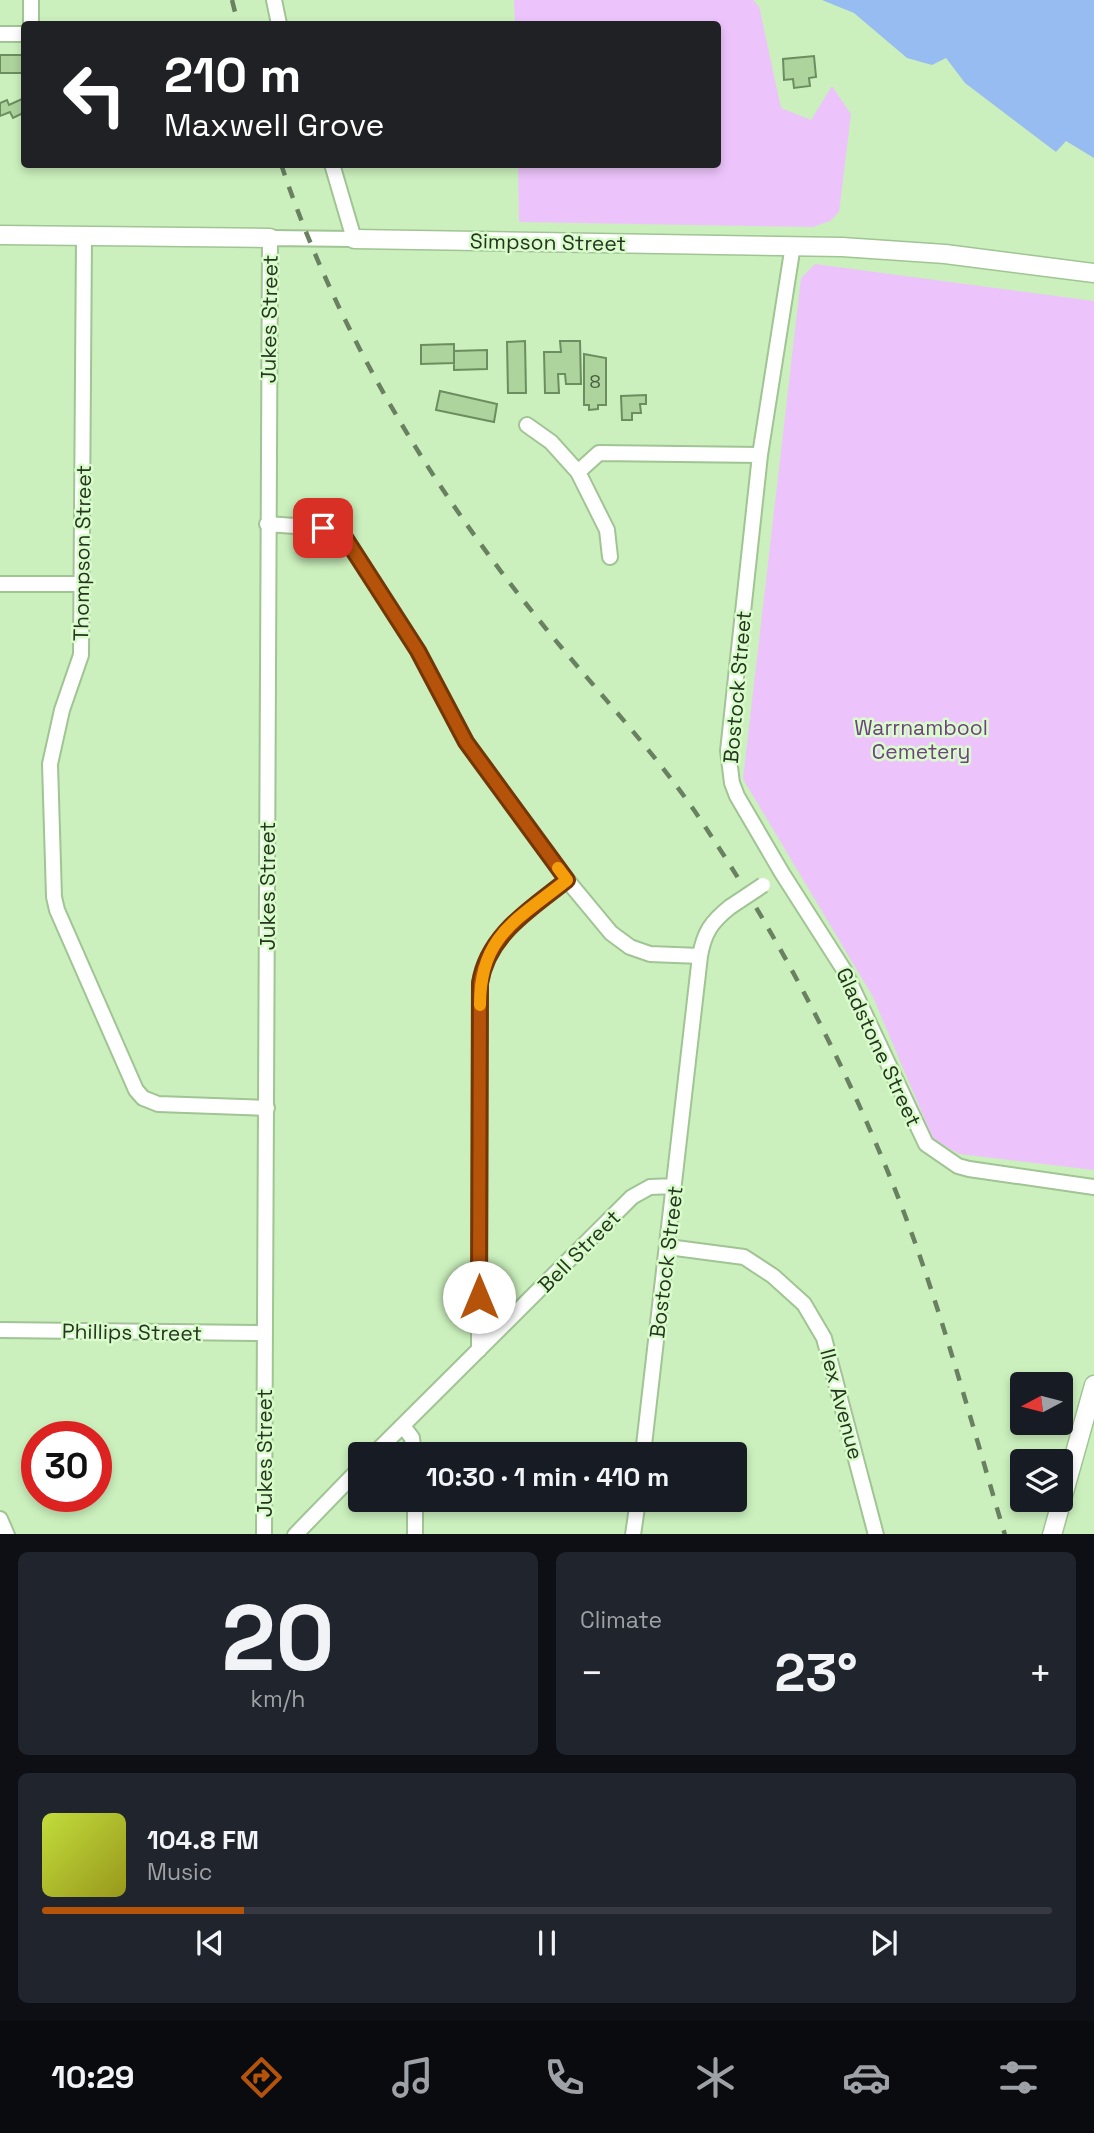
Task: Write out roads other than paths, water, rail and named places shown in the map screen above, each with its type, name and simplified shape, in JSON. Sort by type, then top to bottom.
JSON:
[{"type":"street","points":[[31,0],[31,21]]},
{"type":"street","points":[[274,0],[278,21]]},
{"type":"street","points":[[0,34],[21,34]]},
{"type":"street","points":[[333,168],[355,240]]},
{"type":"street","name":"Simpson Street","points":[[0,235],[793,245],[946,254],[1094,272]]},
{"type":"street","name":"Thompson Street","points":[[85,236],[81,655],[62,710],[50,764],[50,847],[57,909],[136,1090],[143,1098],[158,1104],[267,1108]]},
{"type":"street","name":"Jukes Street","points":[[264,1534],[270,239]]},
{"type":"street","name":"Bostock Street","points":[[644,1442],[703,938],[712,921],[782,873],[737,796],[729,763],[760,455],[793,245]]},
{"type":"street","points":[[527,425],[551,442],[578,472],[607,530],[610,557]]},
{"type":"street","points":[[578,472],[599,453],[760,455]]},
{"type":"street","points":[[267,524],[323,528],[344,536],[418,651],[466,742],[567,880],[611,933],[630,947],[650,954],[700,956]]},
{"type":"street","points":[[0,584],[83,584]]},
{"type":"street","name":"Gladstone Street","points":[[782,873],[844,970],[926,1143],[958,1166],[969,1170],[1094,1187]]},
{"type":"street","points":[[479,1350],[482,968],[487,953],[496,941],[517,920],[567,880]]},
{"type":"street","name":"Bell Street","points":[[386,1442],[632,1197],[650,1186],[674,1186]]},
{"type":"street","name":"Ilex Avenue","points":[[668,1247],[744,1257],[773,1276],[804,1304],[824,1338],[876,1534]]},
{"type":"street","name":"Phillips Street","points":[[0,1330],[265,1333]]},
{"type":"street","points":[[1052,1534],[1094,1385]]},
{"type":"street","points":[[403,1426],[412,1442]]},
{"type":"street","points":[[296,1534],[348,1480]]},
{"type":"street","points":[[415,1512],[415,1534]]},
{"type":"street","points":[[633,1534],[636,1512]]},
{"type":"water","points":[[822,0],[1094,0],[1094,158],[1066,141],[1056,152],[965,83],[946,58],[932,65],[907,58],[854,13]]},
{"type":"railway","points":[[232,0],[237,21]]},
{"type":"railway","points":[[282,168],[329,286],[358,346],[423,460],[498,568],[647,748],[687,801],[761,916],[812,1008],[857,1101],[914,1238],[1005,1534]]},
{"type":"park label","name":"Warrnambool Cemetery","points":[[921,739]]}]
